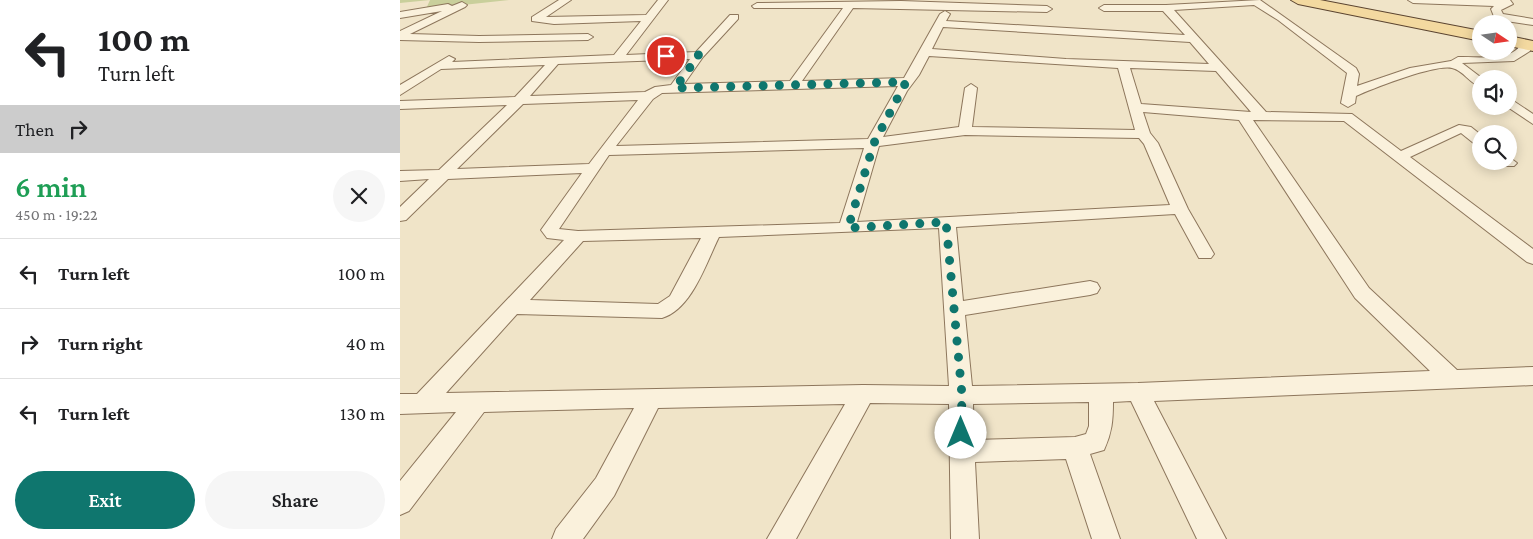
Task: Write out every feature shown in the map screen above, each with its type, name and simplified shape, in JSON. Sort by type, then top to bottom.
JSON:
[{"type":"main road","points":[[1298,0],[1472,34]]},
{"type":"main road","points":[[1328,0],[1472,28]]},
{"type":"main road","points":[[1518,40],[1530,47]]},
{"type":"street","points":[[566,0],[536,19],[554,21],[650,18]]},
{"type":"street","points":[[617,59],[663,0]]},
{"type":"street","points":[[1413,0],[1507,2]]},
{"type":"street","points":[[1104,8],[1166,8],[1254,1],[1282,18],[1352,71],[1347,117]]},
{"type":"street","points":[[1499,15],[1496,9],[1507,2]]},
{"type":"street","points":[[848,228],[874,143],[950,3]]},
{"type":"street","points":[[757,6],[950,3],[1047,9]]},
{"type":"street","points":[[794,84],[851,4]]},
{"type":"street","points":[[400,15],[419,10],[462,6],[400,36]]},
{"type":"street","points":[[1166,8],[1262,116]]},
{"type":"street","points":[[675,88],[699,55],[734,17]]},
{"type":"street","points":[[518,49],[554,21]]},
{"type":"street","points":[[1518,21],[1533,22]]},
{"type":"street","points":[[940,24],[1192,39]]},
{"type":"street","points":[[400,36],[479,39],[588,37]]},
{"type":"street","points":[[400,91],[479,39]]},
{"type":"street","points":[[1455,64],[1458,60],[1514,58],[1530,47]]},
{"type":"street","points":[[925,52],[1123,65],[1221,68]]},
{"type":"street","points":[[439,66],[699,55]]},
{"type":"street","points":[[400,216],[441,174],[517,103],[554,62]]},
{"type":"street","points":[[1349,94],[1402,73],[1429,66],[1455,64],[1472,76]]},
{"type":"street","points":[[1123,65],[1144,134],[1151,143],[1180,210],[1205,254]]},
{"type":"street","points":[[906,82],[794,84],[659,90],[648,96],[605,151],[550,230],[558,236],[578,236],[848,228],[1180,210]]},
{"type":"street","points":[[965,132],[972,88]]},
{"type":"street","points":[[400,105],[517,103],[648,96]]},
{"type":"street","points":[[1136,107],[1243,116],[1347,117],[1533,258]]},
{"type":"street","points":[[1517,108],[1533,120]]},
{"type":"street","points":[[1243,116],[1362,293],[1452,379]]},
{"type":"street","points":[[1400,156],[1459,129],[1466,130],[1472,135]]},
{"type":"street","points":[[605,151],[874,143],[921,135],[965,132],[1144,134]]},
{"type":"street","points":[[400,176],[593,168]]},
{"type":"street","points":[[946,222],[962,395],[961,451],[963,522],[966,539]]},
{"type":"street","points":[[512,307],[662,312],[677,301],[713,232]]},
{"type":"street","points":[[423,403],[578,236]]},
{"type":"street","points":[[955,308],[1090,288]]},
{"type":"street","points":[[400,404],[863,394],[962,395],[1138,392],[1533,376]]},
{"type":"street","points":[[961,451],[1075,448],[1094,442],[1101,426],[1101,392]]},
{"type":"street","points":[[1138,392],[1212,539]]},
{"type":"street","points":[[781,539],[863,394]]},
{"type":"street","points":[[566,539],[605,487],[651,398]]},
{"type":"street","points":[[400,502],[478,402]]},
{"type":"street","points":[[1075,448],[1106,539]]},
{"type":"green space","points":[[400,0],[430,0],[400,3]]},
{"type":"green space","points":[[430,0],[509,0],[426,9]]},
{"type":"route","points":[[666,56],[699,55],[675,88],[906,82],[874,143],[848,228],[946,222],[962,395],[961,433]]}]
